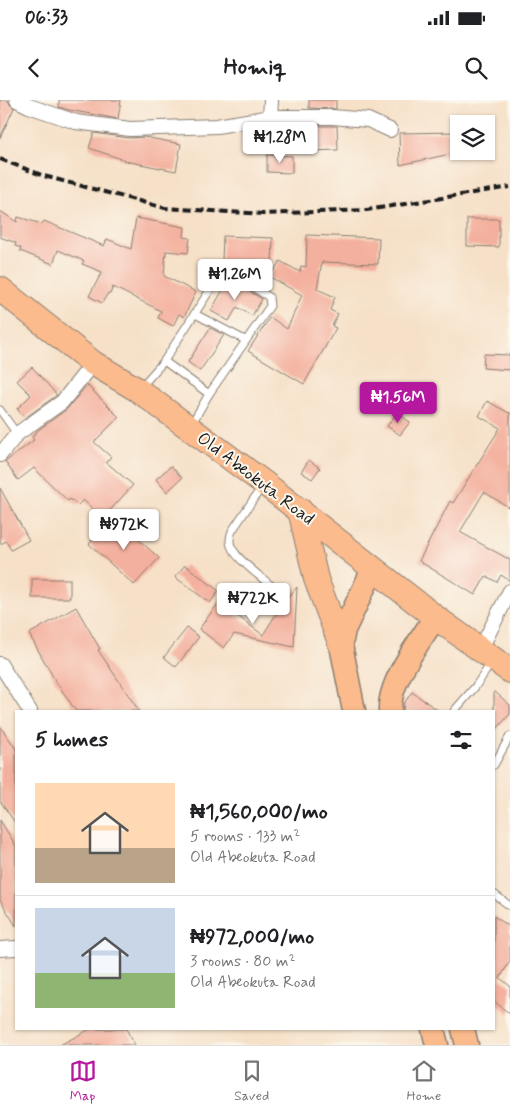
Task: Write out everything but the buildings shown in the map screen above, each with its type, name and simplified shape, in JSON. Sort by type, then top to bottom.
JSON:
[{"type":"highway","name":"Old Abeokuta Road","points":[[0,288],[93,363],[138,390],[190,428],[300,510],[435,617],[494,660]]},
{"type":"highway","points":[[300,510],[316,579],[341,646]]},
{"type":"main road","points":[[354,710],[341,646],[344,630],[373,569]]},
{"type":"main road","points":[[390,710],[389,704],[396,680],[435,617]]},
{"type":"main road","points":[[433,1030],[437,1045]]},
{"type":"main road","points":[[463,1030],[467,1045]]},
{"type":"street","points":[[17,100],[76,122],[130,128],[217,126],[270,117],[332,117],[368,120],[390,130]]},
{"type":"street","points":[[270,117],[271,100]]},
{"type":"street","points":[[0,455],[17,434],[62,402],[93,363]]},
{"type":"street","points":[[494,660],[510,591]]},
{"type":"street","points":[[0,664],[29,710]]},
{"type":"street","points":[[0,949],[15,948]]},
{"type":"lane","points":[[138,390],[164,361],[219,276],[228,272],[269,297],[270,306],[209,394],[190,428]]},
{"type":"lane","points":[[195,314],[245,340]]},
{"type":"lane","points":[[164,361],[209,394]]},
{"type":"lane","points":[[0,410],[17,434]]},
{"type":"lane","points":[[264,483],[232,531],[230,545],[236,555],[283,595]]},
{"type":"lane","points":[[455,710],[475,687],[494,660]]},
{"type":"lane","points":[[495,763],[510,736]]},
{"type":"lane","points":[[495,895],[510,906]]},
{"type":"railway","points":[[0,159],[44,176],[165,208],[263,214],[367,210],[510,187]]}]
